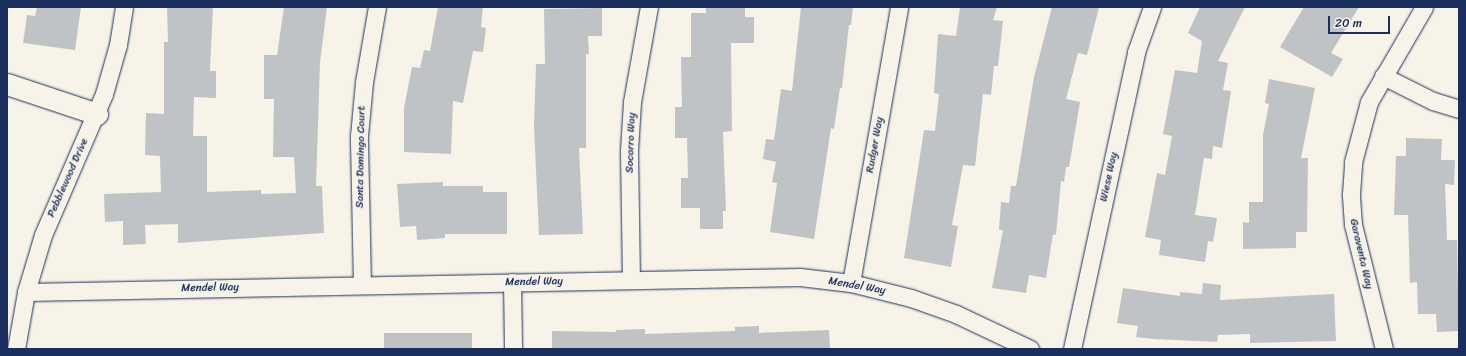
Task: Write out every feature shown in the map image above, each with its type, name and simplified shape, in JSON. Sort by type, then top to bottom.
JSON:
[{"type":"street","name":"Pebblewood Drive","points":[[16,349],[26,292],[43,235],[97,114],[118,45],[124,7]]},
{"type":"street","name":"Santa Domingo Court","points":[[362,285],[359,136],[364,82],[377,7]]},
{"type":"street","name":"Socorro Way","points":[[631,280],[630,142],[632,102],[649,7]]},
{"type":"street","name":"Rudger Way","points":[[852,283],[899,7]]},
{"type":"street","name":"Wiese Way","points":[[1072,349],[1136,52],[1152,7]]},
{"type":"street","name":"Garaventa Way","points":[[1384,349],[1353,225],[1351,194],[1352,162],[1359,132],[1369,102],[1424,7]]},
{"type":"street","points":[[1383,76],[1434,101],[1459,109]]},
{"type":"street","points":[[7,84],[97,114]]},
{"type":"street","name":"Mendel Way","points":[[26,292],[794,277],[852,283],[911,298],[956,314],[1030,349]]},
{"type":"street","points":[[512,282],[513,349]]},
{"type":"building","points":[[37,7],[81,7],[75,50],[23,43],[27,15],[35,16]]},
{"type":"building","points":[[167,7],[213,7],[210,71],[216,71],[216,98],[194,97],[193,136],[207,136],[207,192],[261,190],[261,194],[296,193],[294,157],[273,157],[274,99],[264,99],[264,55],[277,55],[284,7],[327,7],[320,62],[316,186],[322,186],[324,233],[178,243],[178,224],[145,225],[146,244],[123,245],[123,221],[105,222],[104,194],[161,192],[160,156],[145,155],[146,113],[164,114],[164,42],[168,42]]},
{"type":"building","points":[[438,7],[483,7],[481,27],[486,28],[483,52],[473,51],[463,103],[453,101],[451,154],[404,152],[404,108],[412,67],[420,68],[424,50],[430,51]]},
{"type":"building","points":[[706,7],[745,7],[745,17],[754,17],[754,43],[731,43],[732,131],[723,132],[726,211],[723,211],[723,229],[700,229],[700,208],[681,208],[681,178],[688,178],[687,138],[675,138],[675,107],[682,107],[681,57],[691,57],[691,13],[706,13]]},
{"type":"building","points":[[801,7],[853,7],[851,25],[849,25],[842,88],[840,88],[834,129],[831,128],[814,239],[770,232],[777,183],[772,182],[776,162],[763,159],[766,139],[774,140],[781,89],[792,91]]},
{"type":"building","points":[[960,7],[997,7],[993,20],[1003,21],[998,66],[994,66],[991,95],[983,94],[975,166],[963,165],[952,225],[958,226],[951,267],[904,258],[924,130],[935,131],[939,94],[934,93],[938,34],[956,36]]},
{"type":"building","points":[[1052,7],[1099,7],[1087,55],[1078,53],[1066,99],[1080,102],[1069,167],[1066,167],[1064,182],[1061,181],[1056,235],[1053,234],[1046,278],[1029,275],[1026,293],[992,288],[1003,230],[999,230],[1001,202],[1009,203],[1011,186],[1016,186],[1034,77]]},
{"type":"building","points":[[1200,7],[1245,7],[1218,61],[1228,63],[1223,90],[1231,91],[1222,148],[1213,146],[1212,159],[1204,158],[1195,215],[1217,218],[1213,242],[1208,241],[1205,262],[1159,255],[1161,240],[1145,237],[1157,173],[1165,175],[1172,136],[1163,134],[1175,70],[1197,73],[1202,41],[1188,33]]},
{"type":"building","points":[[1304,7],[1359,7],[1331,53],[1343,59],[1332,77],[1280,47]]},
{"type":"building","points":[[602,8],[602,36],[588,36],[589,54],[586,54],[586,148],[579,148],[583,234],[539,235],[534,126],[536,64],[545,64],[544,9]]},
{"type":"building","points":[[1269,79],[1315,88],[1301,158],[1308,158],[1307,232],[1296,232],[1296,248],[1243,249],[1243,222],[1249,223],[1249,202],[1263,202],[1263,135],[1269,104],[1265,103]]},
{"type":"building","points":[[1406,138],[1442,139],[1441,160],[1455,160],[1454,185],[1445,184],[1447,240],[1457,240],[1459,331],[1437,332],[1436,314],[1418,314],[1417,282],[1410,283],[1408,215],[1394,215],[1396,156],[1406,156]]},
{"type":"building","points":[[443,182],[443,186],[483,186],[483,192],[507,192],[507,234],[445,234],[445,238],[417,240],[416,226],[400,227],[397,184]]},
{"type":"building","points":[[1203,283],[1221,285],[1220,300],[1334,294],[1336,341],[1250,343],[1250,334],[1218,335],[1217,342],[1154,339],[1136,337],[1138,326],[1117,323],[1123,288],[1180,296],[1180,292],[1202,294]]},
{"type":"building","points":[[759,326],[759,333],[829,330],[830,349],[552,349],[552,331],[616,332],[616,330],[645,329],[645,334],[735,331],[735,327]]},
{"type":"building","points":[[384,333],[472,333],[472,349],[384,349]]}]
